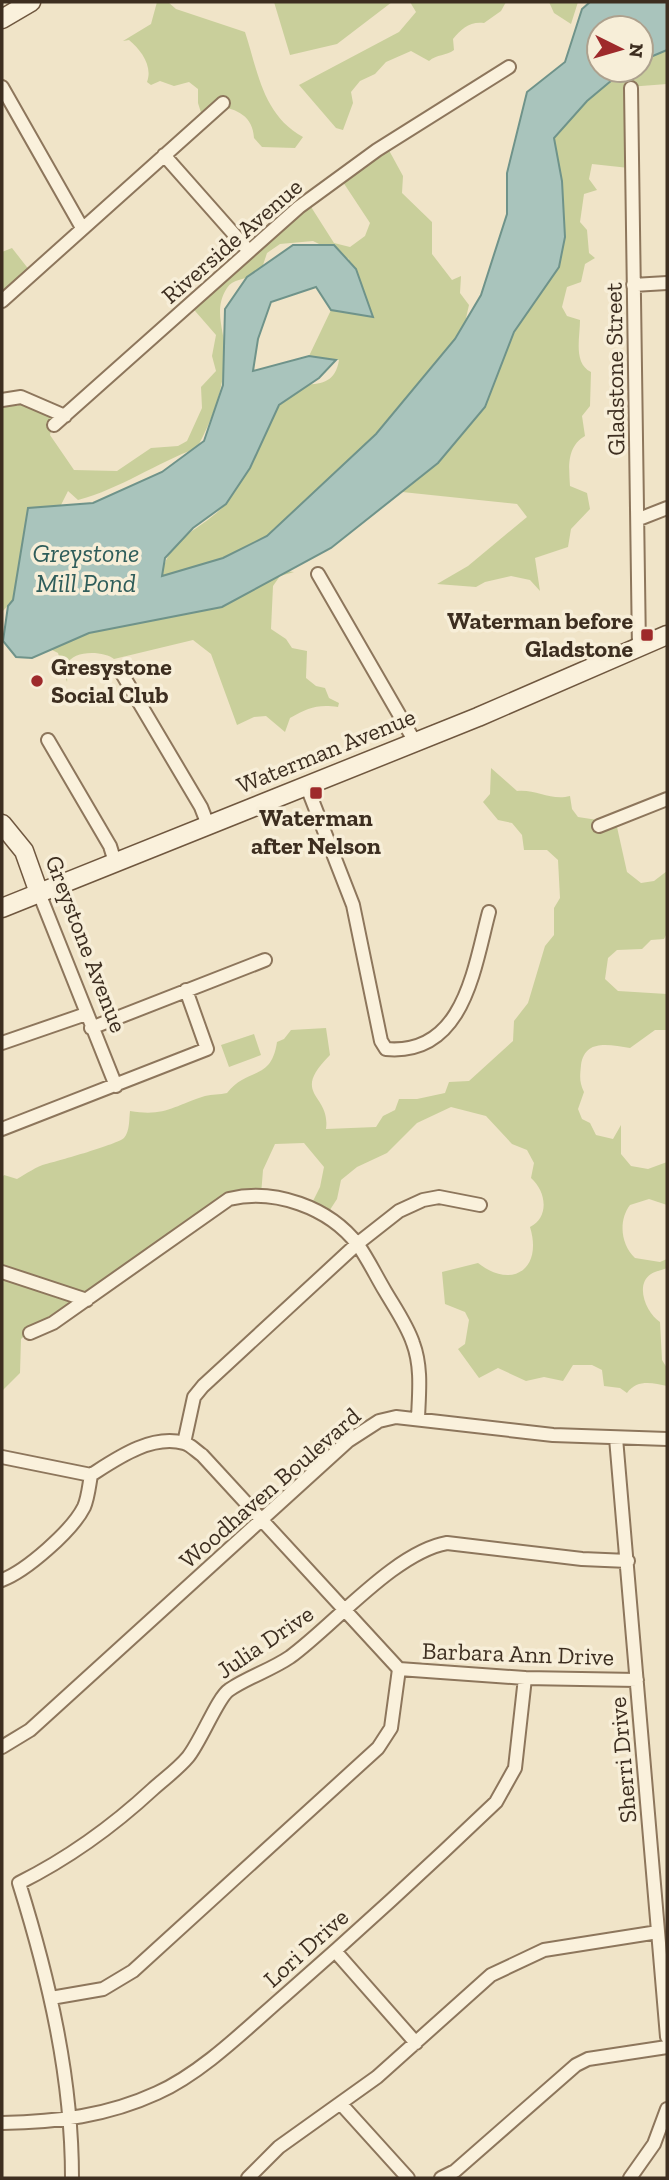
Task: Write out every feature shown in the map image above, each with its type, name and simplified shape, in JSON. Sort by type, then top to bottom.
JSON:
[{"type":"main road","points":[[2,19],[31,2]]},
{"type":"main road","name":"Waterman Avenue","points":[[2,908],[307,787],[667,635]]},
{"type":"main road","name":"Greystone Avenue","points":[[2,824],[24,851],[39,893]]},
{"type":"street","name":"Riverside Avenue","points":[[54,425],[247,250],[299,207],[377,150],[509,67]]},
{"type":"street","points":[[2,87],[81,226]]},
{"type":"street","name":"Gladstone Street","points":[[631,88],[639,649]]},
{"type":"street","points":[[2,301],[81,226],[223,103]]},
{"type":"street","points":[[164,155],[247,250]]},
{"type":"street","points":[[634,285],[667,283]]},
{"type":"street","points":[[2,400],[21,397],[65,416]]},
{"type":"street","points":[[639,519],[667,508]]},
{"type":"street","points":[[318,574],[415,742]]},
{"type":"street","points":[[121,672],[201,807],[208,825]]},
{"type":"street","points":[[48,740],[110,846],[115,862]]},
{"type":"street","points":[[307,787],[353,905],[383,1047],[393,1050],[416,1047],[434,1037],[452,1021],[466,996],[489,912]]},
{"type":"street","points":[[599,826],[667,799]]},
{"type":"street","name":"Greystone Avenue","points":[[39,893],[116,1087]]},
{"type":"street","points":[[91,1028],[265,960]]},
{"type":"street","points":[[2,1129],[116,1087],[207,1049],[186,990]]},
{"type":"street","points":[[2,1043],[86,1014]]},
{"type":"street","points":[[30,1333],[53,1323],[88,1300],[183,1229],[229,1199],[244,1195],[276,1195],[302,1204],[333,1223],[357,1244],[413,1342],[419,1380],[418,1418]]},
{"type":"street","points":[[2,1580],[17,1572],[64,1533],[84,1506],[91,1475],[126,1452],[146,1446],[184,1443],[194,1397],[357,1244],[399,1212],[423,1200],[455,1198],[480,1205]]},
{"type":"street","points":[[2,1272],[88,1300]]},
{"type":"street","name":"Woodhaven Boulevard","points":[[2,1747],[30,1730],[260,1520],[367,1427],[396,1417],[553,1435],[667,1439]]},
{"type":"street","name":"Sherri Drive","points":[[616,1438],[667,2037]]},
{"type":"street","name":"Barbara Ann Drive","points":[[184,1443],[202,1455],[399,1669],[525,1678],[637,1680]]},
{"type":"street","points":[[2,1457],[91,1475]]},
{"type":"street","name":"Julia Drive","points":[[51,1998],[19,1883],[78,1851],[122,1818],[186,1759],[202,1739],[218,1702],[228,1690],[281,1663],[413,1556],[432,1545],[447,1543],[560,1557],[628,1561]]},
{"type":"street","points":[[72,2178],[71,2119],[51,1998],[103,1989],[133,1971],[378,1748],[391,1728],[399,1669]]},
{"type":"street","name":"Lori Drive","points":[[2,2123],[71,2119],[100,2114],[158,2093],[187,2076],[335,1951],[447,1850],[504,1792],[516,1768],[525,1678]]},
{"type":"street","points":[[248,2178],[279,2147],[341,2104],[416,2043],[491,1975],[519,1960],[565,1945],[658,1933]]},
{"type":"street","points":[[335,1951],[416,2043]]},
{"type":"street","points":[[441,2178],[455,2171],[576,2065],[588,2059],[667,2047]]},
{"type":"street","points":[[341,2104],[408,2178]]},
{"type":"street","points":[[630,2178],[654,2144],[667,2109]]},
{"type":"green space","points":[[157,2],[168,2],[176,9],[245,32],[270,105],[290,128],[303,137],[295,148],[262,147],[254,138],[251,124],[243,115],[232,109],[218,106],[203,119],[198,103],[198,89],[189,82],[174,86],[160,81],[151,85],[147,82],[145,59],[129,40],[123,41],[151,24]]},
{"type":"green space","points":[[274,2],[392,2],[337,44],[290,55]]},
{"type":"green space","points":[[410,2],[506,2],[501,11],[484,23],[466,26],[459,32],[453,39],[454,50],[451,52],[429,61],[411,51],[386,62],[375,74],[360,81],[351,92],[353,103],[343,130],[336,128],[299,85],[399,32],[416,12]]},
{"type":"green space","points":[[549,2],[578,2],[571,24],[554,13]]},
{"type":"green space","points":[[667,47],[667,84],[628,87],[629,168],[592,164],[589,179],[597,190],[584,194],[580,222],[587,230],[589,253],[595,258],[585,264],[581,282],[567,287],[562,307],[567,316],[580,320],[580,356],[585,368],[591,372],[590,406],[582,416],[585,436],[575,446],[569,465],[570,486],[587,493],[590,509],[571,529],[568,547],[535,558],[540,591],[530,580],[511,576],[476,587],[437,584],[468,566],[527,517],[517,504],[383,490],[426,456],[536,157],[594,84],[655,84],[655,48]]},
{"type":"green space","points":[[385,143],[403,176],[402,193],[432,222],[432,254],[452,280],[461,276],[460,293],[469,305],[464,327],[395,423],[357,452],[272,534],[218,563],[161,581],[169,554],[176,545],[215,514],[229,499],[253,433],[264,414],[293,384],[323,382],[337,369],[339,360],[309,356],[331,310],[361,315],[349,280],[349,259],[313,241],[280,244],[267,253],[260,274],[233,282],[223,297],[220,314],[225,356],[220,392],[197,448],[93,495],[78,500],[68,491],[61,505],[28,508],[13,600],[2,612],[2,406],[18,406],[21,396],[54,416],[50,435],[74,470],[117,471],[151,448],[178,446],[187,441],[202,408],[201,387],[216,371],[212,356],[216,335],[189,304],[306,199],[334,243],[350,247],[365,236],[370,223],[339,176]]},
{"type":"green space","points":[[12,248],[30,271],[5,293],[2,289],[2,252]]},
{"type":"green space","points":[[277,570],[294,572],[280,576],[273,586],[271,629],[286,639],[292,648],[307,651],[306,678],[316,686],[325,688],[329,698],[339,703],[338,707],[308,709],[290,718],[285,732],[266,716],[254,717],[237,725],[211,654],[193,640],[114,659],[96,653],[75,656],[67,665],[67,682],[58,653],[46,647]]},
{"type":"green space","points":[[491,768],[517,791],[556,797],[570,796],[572,809],[578,817],[604,821],[615,818],[627,872],[641,883],[654,881],[667,871],[667,933],[664,939],[651,940],[642,949],[617,950],[608,958],[605,979],[618,991],[667,994],[667,1030],[655,1030],[630,1048],[600,1045],[588,1051],[583,1056],[581,1065],[580,1076],[584,1092],[578,1109],[582,1119],[590,1123],[596,1135],[613,1139],[621,1125],[621,1154],[631,1166],[648,1169],[667,1162],[667,1205],[649,1199],[630,1205],[624,1218],[623,1233],[630,1253],[635,1258],[660,1262],[667,1259],[667,1268],[646,1279],[643,1292],[647,1306],[660,1322],[662,1360],[667,1368],[667,1386],[640,1384],[627,1393],[620,1388],[604,1386],[602,1370],[592,1365],[573,1365],[563,1381],[544,1377],[526,1381],[498,1368],[479,1378],[458,1349],[465,1344],[469,1320],[465,1312],[445,1304],[442,1272],[478,1263],[502,1275],[513,1275],[522,1271],[532,1254],[530,1227],[541,1217],[544,1204],[540,1190],[531,1178],[534,1163],[527,1150],[512,1144],[486,1116],[451,1107],[417,1123],[387,1153],[357,1167],[341,1180],[337,1199],[324,1219],[310,1207],[320,1187],[324,1167],[304,1143],[275,1144],[263,1170],[261,1195],[240,1198],[32,1329],[21,1339],[20,1373],[2,1391],[4,1175],[17,1179],[43,1165],[119,1141],[127,1132],[130,1111],[161,1112],[205,1096],[227,1093],[243,1079],[264,1069],[274,1055],[277,1042],[284,1039],[291,1030],[326,1028],[330,1055],[318,1068],[312,1087],[326,1117],[326,1129],[376,1127],[383,1116],[395,1110],[399,1099],[417,1099],[445,1093],[449,1082],[469,1081],[513,1041],[514,1021],[528,1003],[545,946],[554,935],[554,908],[560,898],[558,860],[547,850],[524,850],[522,835],[512,823],[498,820],[483,802],[490,794]]},
{"type":"green space","points":[[254,1034],[261,1055],[229,1067],[221,1045]]},
{"type":"water","name":"Greystone Mill Pond","points":[[590,2],[667,2],[667,50],[655,55],[655,14],[585,14],[585,84],[607,84],[587,101],[554,138],[562,181],[565,237],[559,267],[514,332],[485,407],[438,463],[331,548],[222,607],[89,633],[32,658],[16,657],[3,641],[8,606],[13,600],[28,508],[93,503],[162,472],[204,441],[223,385],[225,309],[247,277],[293,245],[334,245],[356,269],[373,317],[331,310],[316,287],[271,302],[258,339],[253,371],[309,356],[336,360],[319,378],[279,405],[250,468],[226,504],[193,528],[165,558],[162,576],[223,558],[267,536],[376,434],[455,339],[481,295],[507,214],[507,173],[527,92],[565,62],[582,9]]},
{"type":"place","name":"Waterman before Gladstone","points":[[647,635]]},
{"type":"place","name":"Gresystone Social Club","points":[[37,681]]},
{"type":"place","name":"Waterman after Nelson","points":[[316,793]]}]
